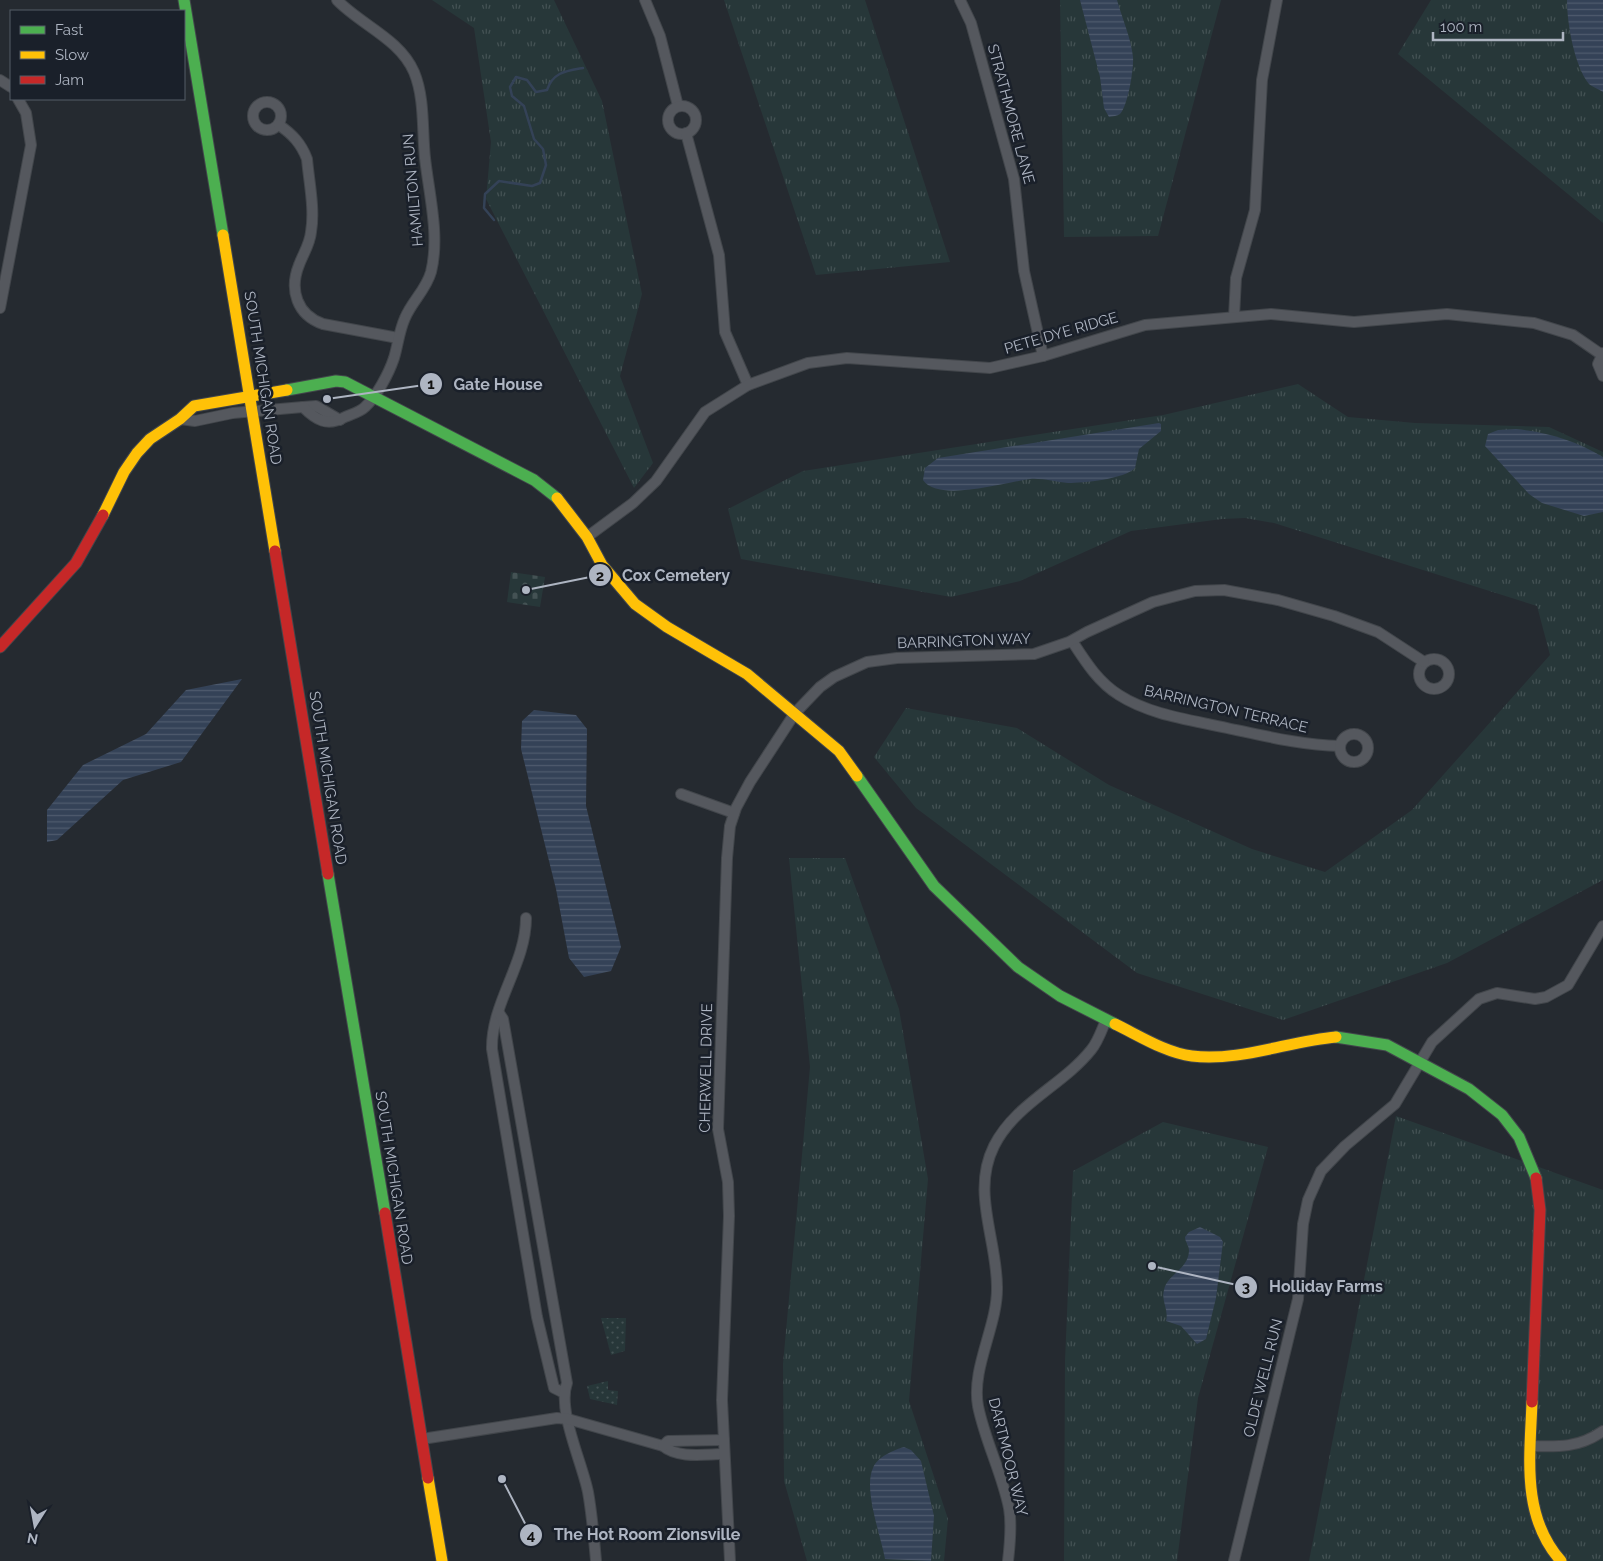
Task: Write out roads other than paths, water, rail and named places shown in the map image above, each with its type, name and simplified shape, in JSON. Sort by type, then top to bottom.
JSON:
[{"type":"street","name":"SOUTH MICHIGAN ROAD","points":[[184,0],[442,1561]]},
{"type":"street","name":"HAMILTON RUN","points":[[337,0],[404,55],[415,74],[418,87],[434,251],[427,282],[406,313],[394,358],[373,398]]},
{"type":"street","points":[[646,0],[660,36],[678,106]]},
{"type":"street","name":"STRATHMORE LANE","points":[[960,0],[971,23],[1014,179],[1024,272],[1043,356]]},
{"type":"street","points":[[1234,317],[1236,278],[1255,210],[1262,80],[1277,0]]},
{"type":"street","points":[[0,308],[31,144],[26,113],[19,100]]},
{"type":"street","points":[[678,106],[688,107],[694,114],[694,127],[686,133],[674,131],[668,124],[671,111],[678,106]]},
{"type":"street","points":[[279,125],[292,134],[303,149],[307,159],[312,222],[309,244],[296,274],[295,293],[299,305],[313,321],[398,338]]},
{"type":"street","points":[[686,133],[719,255],[725,332],[748,385]]},
{"type":"street","name":"PETE DYE RIDGE","points":[[587,536],[633,504],[656,481],[705,412],[748,385],[808,363],[847,358],[990,368],[1043,356],[1145,324],[1271,314],[1354,322],[1447,314],[1534,323],[1573,335],[1602,354],[1598,364],[1603,376]]},
{"type":"street","points":[[0,647],[76,563],[97,528],[124,472],[137,453],[150,439],[180,419],[194,406],[336,381],[356,386],[373,398],[534,480],[560,501],[587,536],[602,565],[635,604],[648,615],[740,670],[839,751],[934,886],[970,923],[1018,967],[1060,996],[1106,1020],[1175,1051],[1192,1056],[1226,1056],[1313,1039],[1339,1037],[1387,1045],[1469,1089],[1502,1115],[1519,1137],[1530,1160],[1537,1182],[1540,1218],[1529,1478],[1533,1514],[1541,1535],[1561,1561]]},
{"type":"street","points":[[180,419],[195,421],[302,407],[317,420],[328,423],[340,420],[359,411],[373,398]]},
{"type":"street","name":"BARRINGTON WAY","points":[[796,714],[820,687],[834,677],[866,662],[897,658],[1034,654],[1072,641],[1153,602],[1195,591],[1224,590],[1278,600],[1342,619],[1378,632],[1424,662]]},
{"type":"street","name":"BARRINGTON TERRACE","points":[[1072,641],[1101,680],[1131,702],[1188,719],[1278,739],[1314,746],[1340,746]]},
{"type":"street","name":"CHERWELL DRIVE","points":[[730,1561],[722,1400],[730,1216],[728,1182],[718,1129],[727,858],[734,813],[750,782],[796,714]]},
{"type":"street","points":[[681,794],[734,813]]},
{"type":"street","points":[[526,918],[526,932],[499,1013],[494,1020],[492,1035],[501,1106],[536,1317],[554,1388],[564,1393]]},
{"type":"street","name":"OLDE WELL RUN","points":[[1234,1561],[1298,1299],[1303,1224],[1308,1200],[1321,1171],[1345,1146],[1395,1104],[1432,1042],[1479,999],[1497,993],[1535,999],[1546,997],[1568,985],[1603,926]]},
{"type":"street","points":[[499,1013],[503,1019],[541,1244],[568,1383],[564,1393],[568,1419],[588,1491],[596,1561]]},
{"type":"street","name":"DARTMOOR WAY","points":[[1008,1561],[1011,1537],[1009,1508],[978,1405],[978,1387],[998,1290],[996,1259],[983,1199],[985,1170],[995,1145],[1009,1124],[1083,1060],[1092,1049],[1106,1020]]},
{"type":"street","points":[[501,1106],[517,1102]]},
{"type":"street","points":[[525,1246],[541,1244]]},
{"type":"street","points":[[422,1439],[557,1418],[568,1419],[663,1446],[669,1451],[685,1454],[724,1454]]},
{"type":"street","points":[[1530,1446],[1562,1448],[1577,1445],[1603,1431]]},
{"type":"street","points":[[663,1446],[668,1441],[724,1440]]},
{"type":"water","points":[[1080,0],[1117,0],[1133,57],[1126,103],[1118,115],[1109,117],[1104,108],[1100,77]]},
{"type":"water","points":[[1567,0],[1603,0],[1603,92],[1589,84],[1579,66],[1570,32]]},
{"type":"water","points":[[1161,424],[1161,431],[1139,449],[1135,468],[1130,472],[1113,478],[1068,483],[1030,479],[957,491],[931,487],[923,480],[925,468],[938,458]]},
{"type":"water","points":[[1516,429],[1539,432],[1561,438],[1583,446],[1603,457],[1603,512],[1584,516],[1542,503],[1529,494],[1485,446],[1488,434],[1498,430]]},
{"type":"water","points":[[242,679],[181,762],[123,780],[57,840],[47,842],[47,810],[83,765],[146,734],[186,690]]},
{"type":"water","points":[[534,710],[576,715],[587,729],[586,806],[621,947],[611,971],[584,977],[569,958],[556,889],[521,749],[522,721]]},
{"type":"water","points":[[1200,1227],[1220,1237],[1223,1242],[1216,1298],[1206,1339],[1197,1344],[1181,1326],[1166,1321],[1167,1313],[1163,1294],[1169,1280],[1185,1263],[1188,1257],[1189,1249],[1185,1237],[1189,1232]]},
{"type":"water","points":[[904,1447],[911,1450],[921,1461],[934,1516],[931,1561],[885,1559],[874,1513],[870,1488],[870,1477],[873,1468],[882,1457]]},
{"type":"waterway","points":[[494,220],[484,208],[485,194],[499,181],[532,186],[540,183],[546,165],[543,149],[534,139],[524,106],[512,96],[510,87],[516,77],[527,80],[536,92],[547,90],[553,79],[561,73],[583,68]]},
{"type":"place","name":"Gate House","points":[[327,399]]},
{"type":"place","name":"Cox Cemetery","points":[[526,590]]},
{"type":"place","name":"Holliday Farms","points":[[1152,1266]]},
{"type":"place","name":"The Hot Room Zionsville","points":[[502,1479]]}]
